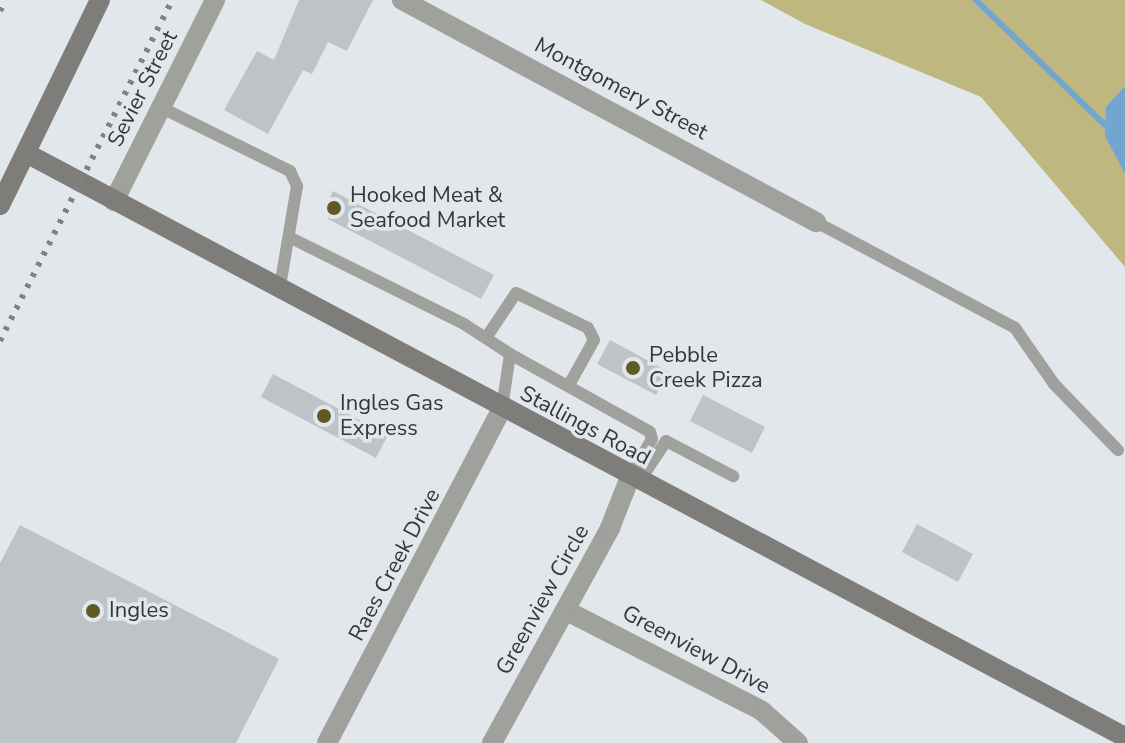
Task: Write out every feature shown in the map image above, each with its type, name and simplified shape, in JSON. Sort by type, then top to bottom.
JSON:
[{"type":"street","points":[[0,205],[100,0]]},
{"type":"street","name":"Sevier Street","points":[[114,201],[215,0]]},
{"type":"street","name":"Montgomery Street","points":[[402,0],[816,222]]},
{"type":"street","name":"Stallings Road","points":[[26,153],[1125,737]]},
{"type":"street","name":"Raes Creek Drive","points":[[327,743],[502,408]]},
{"type":"street","name":"Greenview Circle","points":[[492,743],[635,479]]},
{"type":"street","name":"Greenview Drive","points":[[565,610],[762,711],[798,743]]},
{"type":"lane","points":[[160,107],[290,171],[297,186],[291,238],[280,286]]},
{"type":"lane","points":[[816,222],[1015,328],[1054,384],[1118,450]]},
{"type":"lane","points":[[291,238],[486,338],[650,432],[652,439],[635,479]]},
{"type":"lane","points":[[486,338],[516,293],[588,328],[594,340],[569,385]]},
{"type":"lane","points":[[502,408],[510,354]]},
{"type":"lane","points":[[635,479],[666,441],[733,476]]},
{"type":"shaded area","points":[[761,0],[1125,0],[1125,267],[981,97],[805,24]]},
{"type":"water","points":[[1124,87],[1125,174],[1105,136],[1106,107]]},
{"type":"building","points":[[299,0],[373,0],[347,51],[328,42],[312,74],[303,70],[268,134],[224,110],[257,51],[274,60]]},
{"type":"building","points":[[333,191],[494,275],[481,299],[328,219],[325,208]]},
{"type":"building","name":"Pebble Creek Pizza","points":[[610,340],[669,372],[656,395],[597,364]]},
{"type":"building","name":"Ingles Gas Express","points":[[273,374],[388,435],[376,458],[261,397]]},
{"type":"building","points":[[703,395],[765,427],[752,453],[690,421]]},
{"type":"building","points":[[917,524],[973,554],[958,582],[902,552]]},
{"type":"building","name":"Ingles","points":[[20,525],[279,659],[236,743],[0,743],[0,563]]},
{"type":"waterway","points":[[976,0],[1111,131]]},
{"type":"railway","points":[[0,11],[5,0]]},
{"type":"railway","points":[[0,341],[172,0]]},
{"type":"place","name":"Hooked Meat & Seafood Market","points":[[334,208]]},
{"type":"place","name":"Pebble Creek Pizza","points":[[633,368]]},
{"type":"place","name":"Ingles Gas Express","points":[[324,416]]},
{"type":"place","name":"Ingles","points":[[93,611]]}]
